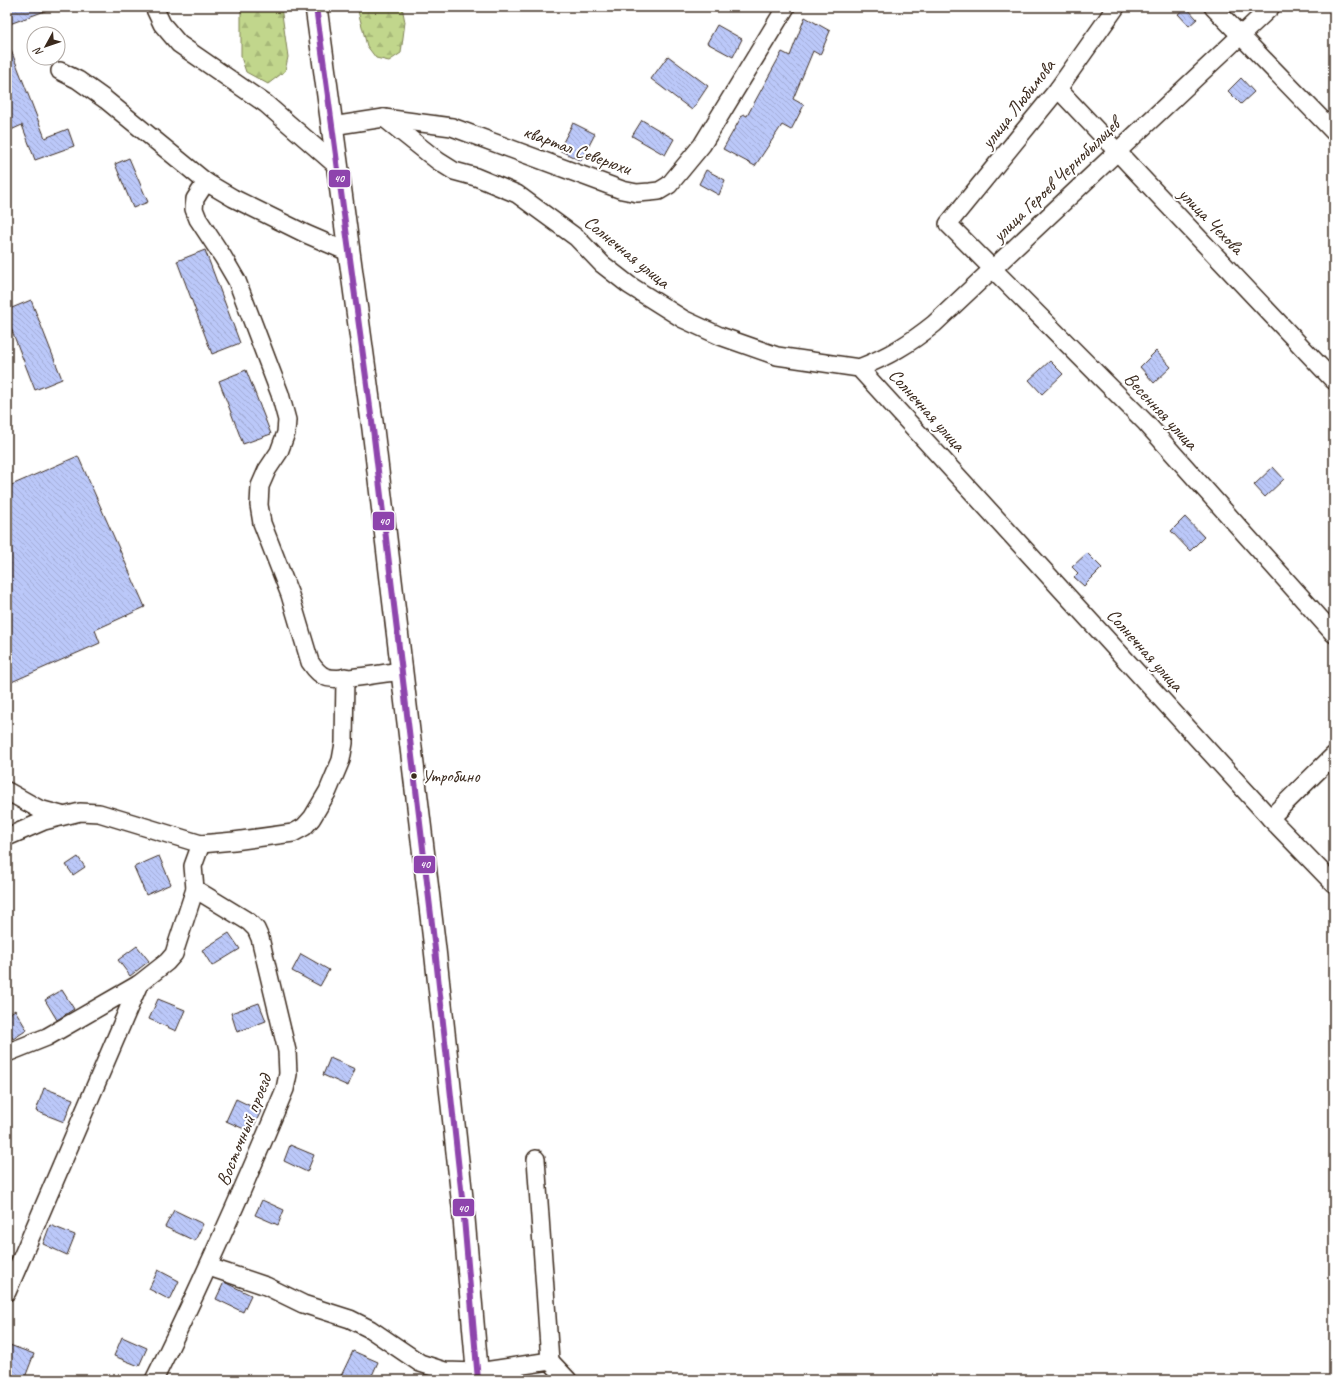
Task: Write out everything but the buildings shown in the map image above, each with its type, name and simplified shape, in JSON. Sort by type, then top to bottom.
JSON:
[{"type":"main road","points":[[316,7],[373,429],[400,671],[435,950],[463,1208],[478,1376]]},
{"type":"street","points":[[154,7],[162,24],[179,44],[266,104],[337,166]]},
{"type":"street","name":"квартал Северюхи","points":[[332,126],[384,118],[452,127],[622,190],[637,193],[659,191],[669,185],[702,145],[786,7]]},
{"type":"street","name":"улица Любимова","points":[[948,224],[1058,89],[1116,7]]},
{"type":"street","points":[[1213,7],[1334,132]]},
{"type":"street","name":"улица Героев Чернобыльцев","points":[[859,368],[881,359],[910,343],[934,324],[994,270],[1116,152],[1271,7]]},
{"type":"street","points":[[60,72],[78,80],[106,100],[206,182],[233,198],[306,234],[348,252]]},
{"type":"street","name":"улица Чехова","points":[[1058,89],[1334,381]]},
{"type":"street","name":"Солнечная улица","points":[[384,118],[454,172],[476,177],[518,194],[577,238],[602,264],[629,285],[683,319],[720,336],[777,356],[859,368],[1270,818],[1334,884]]},
{"type":"street","points":[[206,182],[195,198],[194,209],[198,219],[237,281],[280,394],[287,420],[286,433],[279,452],[267,470],[260,486],[259,505],[262,523],[290,594],[310,662],[316,671],[326,677],[345,677],[400,671]]},
{"type":"street","name":"Весенняя улица","points":[[948,224],[1146,423],[1334,634]]},
{"type":"street","points":[[7,837],[61,815],[80,812],[99,813],[201,844],[234,842],[293,833],[304,827],[312,818],[328,791],[341,760],[344,743],[345,677]]},
{"type":"street","points":[[1270,818],[1334,755]]},
{"type":"street","points":[[7,791],[39,809],[61,815]]},
{"type":"street","points":[[7,1053],[47,1037],[140,984],[158,970],[174,954],[195,889],[193,866],[201,844]]},
{"type":"street","name":"Восточный проезд","points":[[154,1380],[209,1266],[285,1089],[289,1063],[260,938],[256,929],[249,922],[195,889]]},
{"type":"street","points":[[7,1292],[140,984]]},
{"type":"street","points":[[536,1159],[550,1361],[568,1380]]},
{"type":"street","points":[[209,1266],[266,1286],[303,1304],[350,1319],[370,1329],[420,1363],[446,1371],[478,1376],[550,1361]]},
{"type":"green space","points":[[241,7],[281,7],[288,57],[285,71],[268,84],[246,72],[241,57]]},
{"type":"green space","points":[[357,7],[402,7],[405,22],[401,53],[389,61],[376,58],[367,46]]},
{"type":"transit line","name":"40","points":[[316,7],[373,429],[435,949],[463,1207],[478,1380]]},
{"type":"place","name":"Утробино","points":[[414,776]]}]
